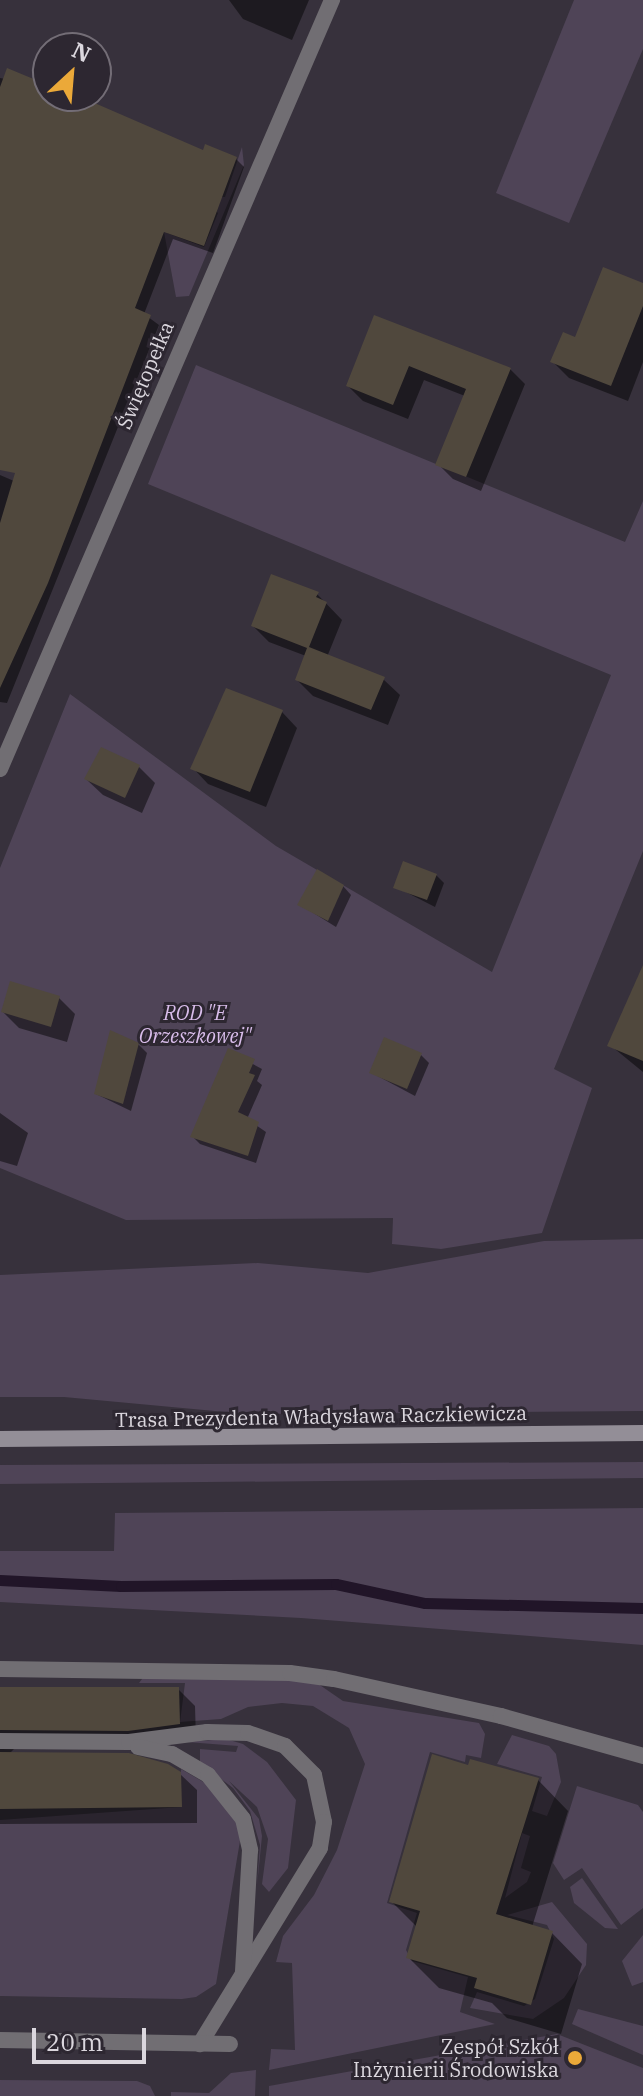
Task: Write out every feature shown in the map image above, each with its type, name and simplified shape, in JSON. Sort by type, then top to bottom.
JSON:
[{"type":"main road","name":"Trasa Prezydenta Władysława Raczkiewicza","points":[[0,1439],[643,1433]]},
{"type":"street","name":"Świętopełka","points":[[0,769],[332,0]]},
{"type":"street","points":[[0,1669],[290,1673],[334,1679],[501,1716],[643,1756]]},
{"type":"street","points":[[0,1744],[129,1742],[215,1732],[265,1737],[295,1753],[314,1775],[323,1809],[317,1855],[200,2044]]},
{"type":"street","points":[[0,1744],[156,1750],[193,1765],[222,1787],[249,1834],[243,1973]]},
{"type":"street","points":[[0,2040],[230,2044]]},
{"type":"green space","points":[[574,0],[643,0],[643,49],[569,223],[496,193]]},
{"type":"green space","points":[[242,147],[244,165],[189,296],[176,297],[164,232],[179,199],[167,233],[204,247],[218,213],[214,209],[219,197],[225,197]]},
{"type":"green space","name":"ROD \"E Orzeszkowej\"","points":[[196,365],[625,542],[643,501],[643,851],[554,1069],[592,1088],[542,1233],[441,1249],[392,1244],[393,1218],[126,1220],[0,1168],[0,868],[70,694],[276,846],[492,972],[611,675],[148,484]]},
{"type":"green space","points":[[643,1239],[643,1411],[247,1414],[64,1397],[0,1397],[0,1275],[258,1263],[368,1273],[544,1241]]},
{"type":"green space","points":[[643,1462],[643,1478],[0,1484],[0,1465]]},
{"type":"green space","points":[[643,1508],[643,1645],[301,1618],[0,1602],[0,1551],[114,1551],[115,1513]]},
{"type":"green space","points":[[145,1675],[314,1681],[343,1701],[479,1723],[485,1734],[481,1758],[466,1755],[465,1762],[430,1752],[387,1903],[417,1913],[406,1950],[412,1961],[468,1977],[460,2012],[495,2024],[269,2070],[271,2049],[295,2050],[292,1963],[276,1962],[283,1936],[314,1895],[337,1850],[365,1764],[349,1728],[313,1706],[282,1703],[248,1707],[221,1719],[180,1722],[185,1683],[139,1683]]},
{"type":"green space","points":[[512,1735],[549,1746],[556,1754],[561,1782],[547,1816],[532,1811],[542,1777],[497,1764]]},
{"type":"green space","points":[[226,1739],[243,1744],[267,1762],[296,1800],[288,1868],[269,1892],[262,1884],[268,1839],[257,1807],[229,1781],[259,1819],[262,1836],[257,1886],[260,1845],[250,1811],[233,1788],[200,1763],[200,1749],[236,1752],[238,1746],[187,1742]]},
{"type":"green space","points":[[181,1769],[212,1787],[231,1811],[241,1835],[216,1984],[196,1997],[182,1999],[0,1996],[0,1820],[181,1807]]},
{"type":"green space","points":[[577,1786],[638,1805],[643,1812],[643,1908],[621,1925],[582,1868],[564,1880],[553,1863]]},
{"type":"green space","points":[[522,1833],[530,1836],[521,1868],[531,1872],[527,1882],[505,1898]]},
{"type":"green space","points":[[582,1878],[618,1929],[605,1928],[574,1903],[570,1887]]},
{"type":"green space","points":[[552,1902],[587,1944],[586,1965],[564,1998],[533,2019],[470,2008],[477,1992],[524,2006],[535,1999],[554,1939],[547,1925],[507,1915]]},
{"type":"green space","points":[[643,1935],[643,1982],[632,1986],[622,1961]]},
{"type":"green space","points":[[578,2009],[643,2026],[643,2055],[572,2024]]},
{"type":"green space","points":[[557,2034],[643,2068],[643,2096],[269,2096],[269,2086]]},
{"type":"green space","points":[[256,2070],[255,2096],[171,2096],[171,2092],[209,2093],[231,2073]]},
{"type":"green space","points":[[0,2080],[137,2081],[150,2086],[155,2096],[0,2096]]},
{"type":"building","points":[[7,68],[32,78],[32,112],[112,111],[203,150],[205,144],[237,157],[204,246],[164,232],[135,308],[151,315],[48,583],[0,688],[0,523],[15,473],[0,470],[0,87]]},
{"type":"building","points":[[603,267],[643,283],[643,306],[611,386],[550,362],[563,332],[575,337]]},
{"type":"building","points":[[374,315],[511,368],[466,477],[435,465],[466,389],[409,366],[393,405],[346,386]]},
{"type":"building","points":[[271,574],[319,592],[316,597],[327,602],[309,647],[385,677],[371,710],[295,680],[307,648],[251,626]]},
{"type":"building","points":[[226,688],[283,710],[250,792],[190,769]]},
{"type":"building","points":[[101,747],[140,765],[125,798],[84,779]]},
{"type":"building","points":[[403,861],[437,874],[427,900],[393,888]]},
{"type":"building","points":[[317,869],[344,885],[328,921],[297,905]]},
{"type":"building","points":[[643,965],[643,1061],[607,1046]]},
{"type":"building","points":[[10,981],[60,996],[51,1027],[1,1012]]},
{"type":"building","points":[[110,1030],[139,1043],[123,1104],[94,1094]]},
{"type":"building","points":[[384,1037],[422,1053],[407,1089],[369,1073]]},
{"type":"building","points":[[228,1048],[255,1059],[249,1073],[255,1075],[238,1112],[259,1122],[248,1156],[190,1137]]},
{"type":"building","points":[[0,1687],[179,1687],[180,1724],[128,1731],[0,1730]]},
{"type":"building","points":[[0,1752],[129,1753],[168,1764],[181,1772],[182,1807],[0,1809]]},
{"type":"building","points":[[432,1754],[468,1765],[470,1759],[539,1778],[496,1914],[553,1931],[531,2005],[474,1988],[477,1978],[406,1958],[420,1911],[389,1902]]},
{"type":"waterway","points":[[0,1580],[121,1586],[336,1584],[425,1603],[643,1608]]},
{"type":"place","name":"Zespół Szkół Inżynierii Środowiska","points":[[575,2058]]}]
